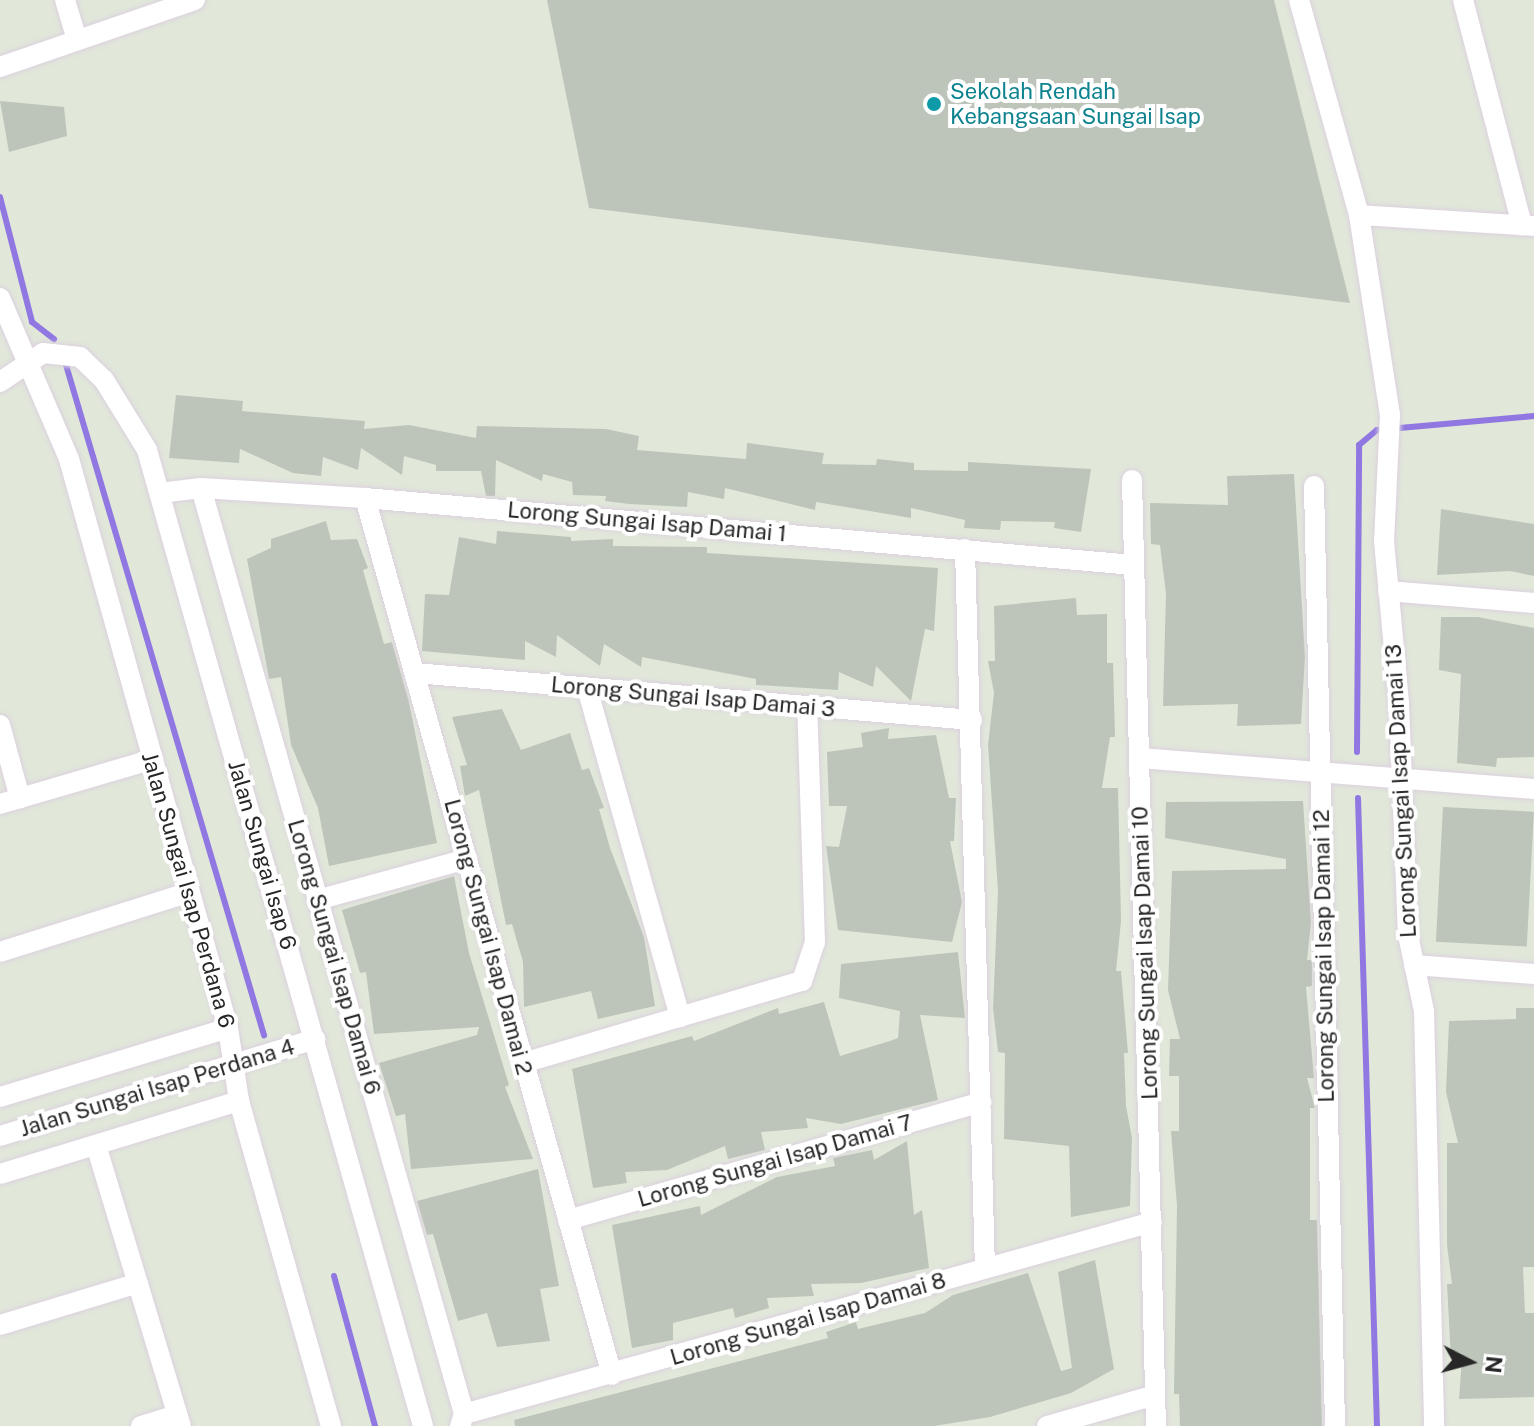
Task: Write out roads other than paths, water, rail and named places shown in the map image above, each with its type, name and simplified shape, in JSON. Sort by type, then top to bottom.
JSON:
[{"type":"street","points":[[65,0],[77,40]]},
{"type":"street","points":[[0,67],[195,0]]},
{"type":"street","name":"Lorong Sungai Isap Damai 13","points":[[1299,0],[1359,215],[1393,443],[1384,497],[1388,591],[1404,778],[1408,935],[1424,1011],[1434,1426]]},
{"type":"street","points":[[1359,215],[1528,226],[1463,0]]},
{"type":"street","name":"Jalan Sungai Isap Perdana 6","points":[[0,298],[69,459],[187,893],[228,1028],[239,1101],[331,1426]]},
{"type":"street","name":"Jalan Sungai Isap 6","points":[[26,360],[53,351],[91,363],[135,426],[160,493],[423,1426]]},
{"type":"street","points":[[0,382],[26,360]]},
{"type":"street","name":"Lorong Sungai Isap Damai 10","points":[[1132,480],[1156,1426]]},
{"type":"street","name":"Lorong Sungai Isap Damai 12","points":[[1314,486],[1335,1426]]},
{"type":"street","name":"Lorong Sungai Isap Damai 1","points":[[160,493],[201,488],[365,498],[1134,565]]},
{"type":"street","name":"Lorong Sungai Isap Damai 6","points":[[201,488],[462,1420]]},
{"type":"street","name":"Lorong Sungai Isap Damai 2","points":[[365,498],[612,1375]]},
{"type":"street","points":[[965,549],[985,1268]]},
{"type":"street","points":[[1388,591],[1534,603]]},
{"type":"street","name":"Lorong Sungai Isap Damai 3","points":[[415,673],[972,720]]},
{"type":"street","points":[[587,688],[680,1017]]},
{"type":"street","points":[[523,1063],[792,987],[810,970],[815,942],[807,707]]},
{"type":"street","points":[[0,725],[20,798]]},
{"type":"street","points":[[1140,758],[1534,789]]},
{"type":"street","points":[[0,804],[150,760]]},
{"type":"street","points":[[317,900],[467,859]]},
{"type":"street","points":[[0,952],[187,893]]},
{"type":"street","points":[[1414,965],[1534,974]]},
{"type":"street","points":[[0,1097],[228,1028]]},
{"type":"street","name":"Jalan Sungai Isap Perdana 4","points":[[0,1136],[315,1039]]},
{"type":"street","points":[[0,1174],[239,1101]]},
{"type":"street","name":"Lorong Sungai Isap Damai 7","points":[[568,1220],[982,1102]]},
{"type":"street","points":[[96,1145],[179,1421],[141,1426]]},
{"type":"street","name":"Lorong Sungai Isap Damai 8","points":[[462,1420],[1152,1222]]},
{"type":"street","points":[[0,1325],[138,1283]]},
{"type":"street","points":[[1047,1426],[1155,1395]]},
{"type":"waterway","points":[[0,197],[32,322],[54,339]]},
{"type":"waterway","points":[[66,365],[264,1035]]},
{"type":"waterway","points":[[1357,752],[1359,445],[1377,430],[1534,416]]},
{"type":"waterway","points":[[1358,798],[1377,1426]]},
{"type":"waterway","points":[[334,1276],[375,1426]]},
{"type":"place","name":"Sekolah Rendah Kebangsaan Sungai Isap","points":[[934,104]]}]
